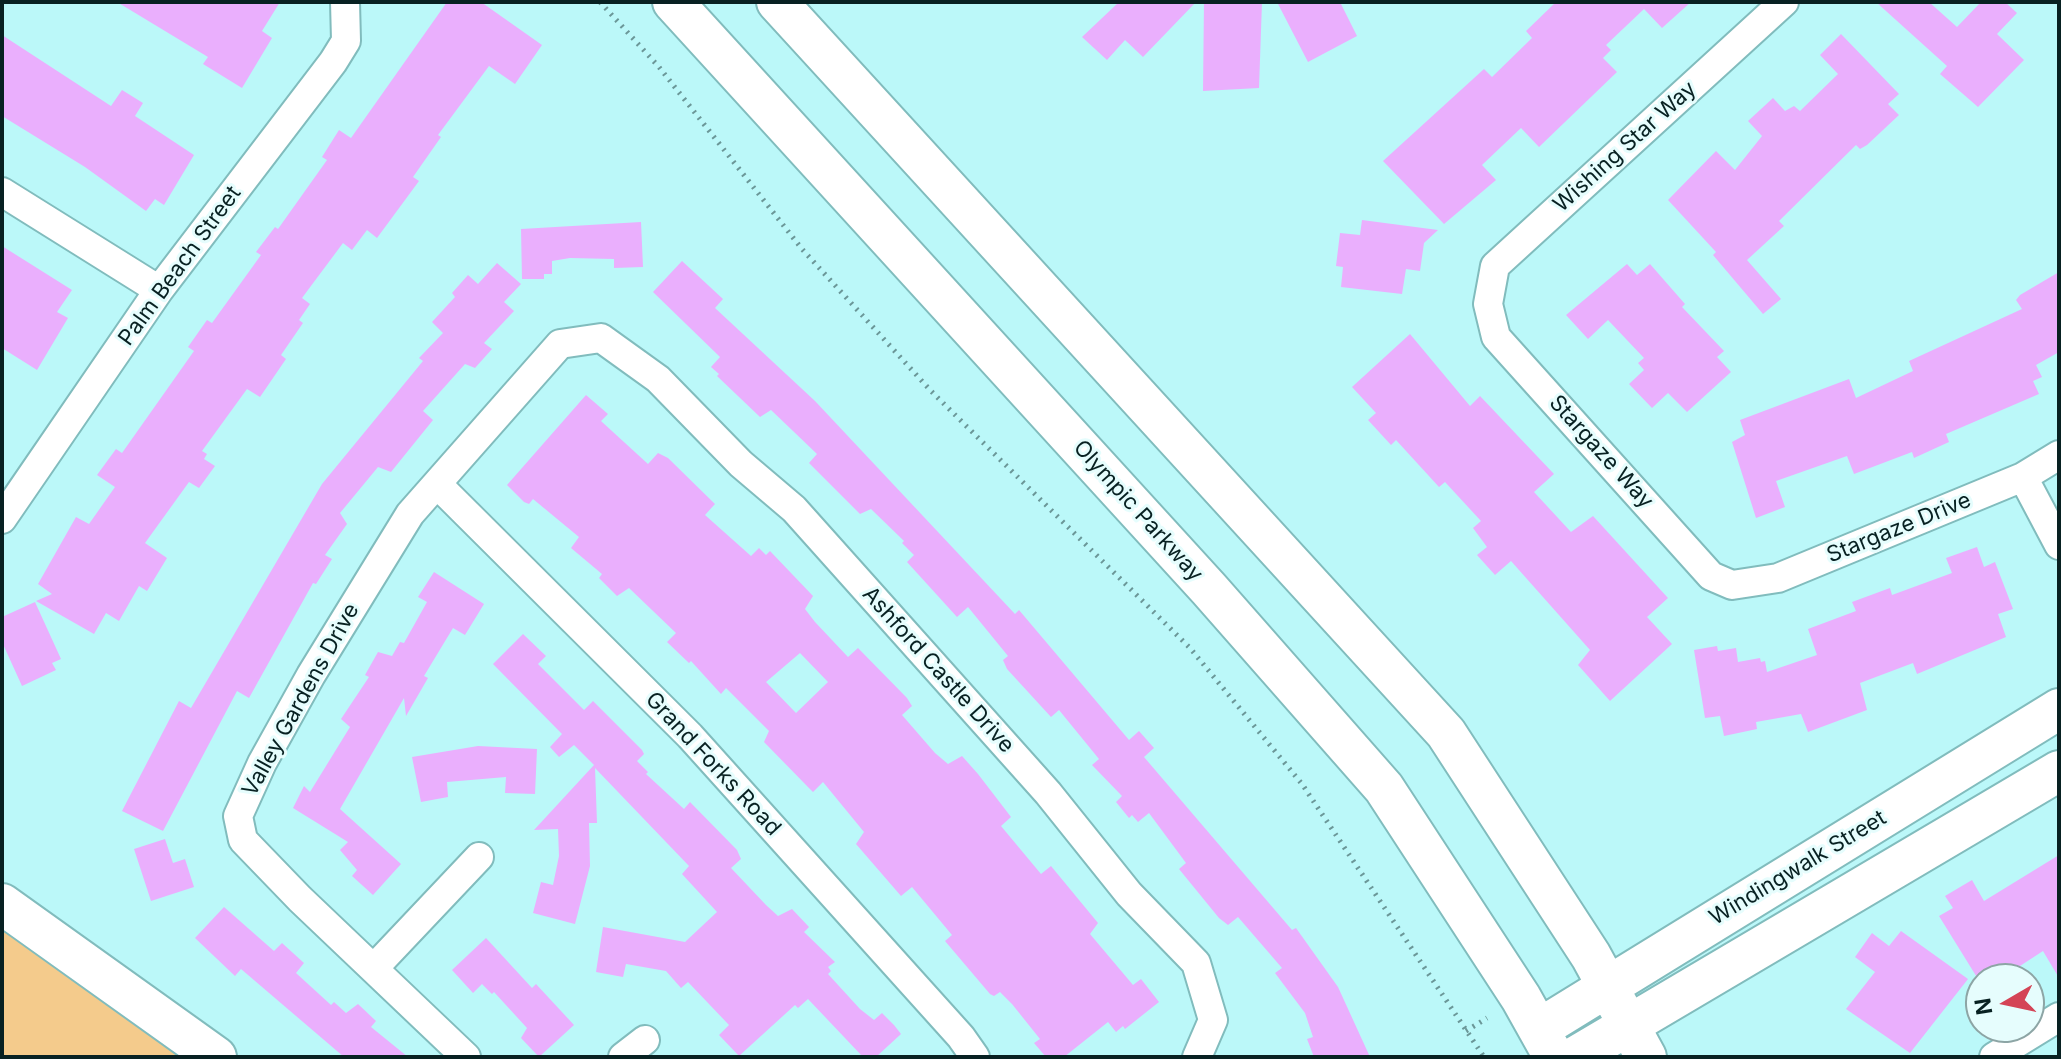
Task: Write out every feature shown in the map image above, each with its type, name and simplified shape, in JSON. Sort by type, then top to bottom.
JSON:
[{"type":"main road","name":"Olympic Parkway","points":[[673,2],[1198,577],[1384,788],[1547,1043]]},
{"type":"main road","points":[[777,2],[1446,733],[1609,987],[1637,1040]]},
{"type":"main road","name":"Windingwalk Street","points":[[1547,1043],[1609,987],[2059,709]]},
{"type":"main road","points":[[1575,1057],[1637,1040],[2059,771]]},
{"type":"main road","points":[[2,904],[216,1057]]},
{"type":"street","name":"Wishing Star Way","points":[[1488,304],[1495,266],[1784,2]]},
{"type":"street","name":"Palm Beach Street","points":[[2,519],[159,290],[333,62],[346,41],[346,7]]},
{"type":"street","points":[[2,192],[159,290]]},
{"type":"street","name":"Stargaze Way","points":[[1488,304],[1496,337],[1711,576],[1732,585]]},
{"type":"street","name":"Ashford Castle Drive","points":[[585,340],[601,338],[658,379],[741,464],[794,509],[1048,793],[1129,894],[1196,963],[1213,1020],[1197,1057]]},
{"type":"street","name":"Valley Gardens Drive","points":[[466,1057],[243,840],[238,816],[262,763],[392,539],[560,344],[585,340]]},
{"type":"street","name":"Stargaze Drive","points":[[1732,585],[1778,578],[2023,477],[2059,455]]},
{"type":"street","points":[[2023,477],[2059,545]]},
{"type":"street","name":"Grand Forks Road","points":[[437,484],[690,736],[975,1057]]},
{"type":"street","points":[[374,968],[479,857]]},
{"type":"street","points":[[1994,1057],[2059,1017]]},
{"type":"path","points":[[600,2],[659,67],[802,249],[931,391],[1190,648],[1302,784],[1484,1057]]},
{"type":"path","points":[[1466,1031],[1487,1018]]},
{"type":"shaded area","points":[[2,903],[217,1057],[2,1057]]},
{"type":"building","points":[[117,2],[280,2],[262,31],[272,38],[242,88],[203,64],[208,57]]},
{"type":"building","points":[[447,2],[481,2],[542,45],[515,84],[489,66],[438,135],[441,137],[413,177],[419,181],[377,238],[367,230],[352,250],[343,243],[302,298],[310,304],[299,320],[303,323],[281,355],[286,359],[260,397],[247,389],[202,451],[207,454],[204,459],[215,466],[199,488],[189,482],[145,543],[167,558],[147,591],[139,586],[119,621],[106,613],[94,634],[36,601],[52,594],[38,584],[76,517],[89,524],[115,487],[97,475],[116,449],[122,453],[194,351],[188,347],[207,320],[212,323],[261,255],[256,252],[275,227],[278,229],[327,160],[322,157],[339,130],[351,138]]},
{"type":"building","points":[[1119,2],[1196,2],[1143,57],[1125,40],[1107,60],[1082,37]]},
{"type":"building","points":[[1204,2],[1262,2],[1259,88],[1203,91]]},
{"type":"building","points":[[1277,2],[1340,2],[1357,36],[1308,62]]},
{"type":"building","points":[[1556,2],[1691,2],[1662,28],[1644,9],[1606,45],[1611,50],[1603,58],[1617,72],[1539,147],[1521,128],[1482,165],[1496,180],[1444,224],[1383,161],[1484,69],[1492,77],[1532,38],[1526,31]]},
{"type":"building","points":[[1876,2],[1929,2],[1957,27],[1981,2],[2005,2],[2017,13],[1997,34],[2024,60],[1978,107],[1940,74],[1947,66]]},
{"type":"building","points":[[1841,34],[1899,94],[1888,104],[1899,115],[1867,145],[1860,149],[1856,145],[1779,221],[1784,226],[1747,260],[1781,299],[1763,314],[1713,255],[1716,252],[1668,200],[1716,151],[1735,170],[1762,136],[1748,121],[1773,98],[1785,111],[1794,106],[1800,111],[1838,74],[1820,55]]},
{"type":"building","points":[[2,35],[111,106],[122,90],[143,103],[135,116],[194,155],[164,205],[155,199],[146,211],[85,167],[2,116]]},
{"type":"building","points":[[1362,220],[1438,230],[1424,243],[1420,271],[1406,269],[1402,294],[1341,287],[1343,267],[1336,266],[1340,233],[1360,235]]},
{"type":"building","points":[[641,222],[643,267],[614,268],[614,259],[570,258],[552,261],[552,274],[544,274],[544,279],[522,279],[521,229]]},
{"type":"building","points":[[2,246],[72,290],[57,312],[68,318],[37,370],[2,348]]},
{"type":"building","points":[[682,261],[723,299],[715,308],[815,401],[1015,614],[1019,610],[1129,740],[1139,731],[1154,748],[1144,757],[1292,930],[1296,928],[1338,987],[1370,1057],[1314,1057],[1307,1039],[1313,1037],[1305,1013],[1275,973],[1282,968],[1238,917],[1228,925],[1219,918],[1179,869],[1186,863],[1149,813],[1138,822],[1132,815],[1129,818],[1116,802],[1122,796],[1092,765],[1099,759],[1059,710],[1051,717],[1007,669],[1003,660],[1008,656],[968,607],[957,617],[907,562],[914,555],[902,543],[904,541],[871,509],[860,514],[809,463],[817,454],[771,410],[760,417],[717,376],[719,374],[711,367],[720,357],[653,292]]},
{"type":"building","points":[[497,263],[521,284],[504,302],[514,311],[484,343],[492,349],[475,368],[465,364],[423,411],[433,420],[391,472],[378,467],[340,513],[347,524],[325,555],[332,559],[316,584],[313,583],[249,698],[237,691],[163,831],[122,811],[179,701],[191,708],[322,484],[423,361],[419,358],[443,333],[432,322],[455,297],[452,293],[468,275],[478,284]]},
{"type":"building","points":[[1627,264],[1637,275],[1650,264],[1685,304],[1682,307],[1724,351],[1717,357],[1731,372],[1687,412],[1668,393],[1652,408],[1629,384],[1644,370],[1638,363],[1644,358],[1608,320],[1588,339],[1566,315]]},
{"type":"building","points":[[2059,272],[2059,352],[2036,365],[2042,377],[2033,381],[2039,394],[1946,434],[1949,442],[1914,458],[1912,452],[1854,474],[1847,456],[1776,481],[1785,507],[1756,518],[1732,442],[1745,435],[1740,420],[1849,379],[1856,398],[1913,371],[1909,361],[2022,309],[2016,300],[2020,295]]},
{"type":"building","points":[[1410,334],[1470,406],[1480,396],[1554,474],[1534,492],[1571,532],[1593,516],[1668,598],[1647,617],[1672,644],[1610,701],[1578,665],[1590,650],[1511,561],[1495,575],[1477,555],[1487,547],[1473,528],[1481,521],[1445,482],[1439,487],[1396,440],[1391,445],[1368,420],[1376,413],[1352,387]]},
{"type":"building","points":[[586,395],[608,414],[601,421],[648,464],[658,453],[668,458],[715,504],[705,515],[751,556],[759,548],[766,555],[770,551],[813,596],[805,609],[815,622],[848,657],[858,648],[907,698],[912,706],[902,715],[935,753],[948,764],[962,756],[1011,817],[1001,826],[1041,874],[1051,866],[1098,923],[1090,934],[1133,985],[1141,979],[1159,1002],[1125,1029],[1123,1026],[1116,1032],[1108,1022],[1064,1057],[1046,1057],[1034,1043],[1040,1039],[1012,1004],[1000,992],[994,996],[990,994],[945,941],[952,935],[912,887],[901,896],[856,844],[864,832],[823,782],[813,792],[764,742],[769,731],[726,688],[721,694],[691,661],[689,663],[667,642],[676,633],[629,588],[617,596],[599,578],[602,574],[571,548],[579,537],[533,499],[529,504],[524,502],[507,485]],"holes":[[[800,653],[828,682],[796,713],[766,682]]]},
{"type":"building","points":[[1977,547],[1984,567],[1995,562],[2013,609],[1998,614],[2006,637],[1917,674],[1913,663],[1860,683],[1867,710],[1808,732],[1801,714],[1756,722],[1757,729],[1724,736],[1720,716],[1705,718],[1694,650],[1717,646],[1718,651],[1736,648],[1738,662],[1760,658],[1761,662],[1765,661],[1767,672],[1817,655],[1808,629],[1856,611],[1852,602],[1890,588],[1892,595],[1952,573],[1946,558]]},
{"type":"building","points":[[434,572],[484,604],[465,635],[453,628],[424,676],[428,678],[406,716],[404,698],[340,809],[401,864],[373,895],[352,876],[357,870],[340,850],[348,842],[293,808],[304,786],[310,792],[350,727],[341,719],[369,677],[365,675],[378,652],[392,656],[400,642],[404,643],[427,602],[418,597]]},
{"type":"building","points":[[35,602],[61,659],[52,663],[56,670],[22,686],[2,642],[2,617]]},
{"type":"building","points":[[523,634],[546,656],[538,664],[584,710],[593,701],[642,750],[644,754],[637,761],[648,772],[646,774],[684,809],[690,802],[737,850],[741,859],[731,868],[766,905],[778,916],[792,909],[809,927],[804,932],[835,962],[828,967],[831,971],[828,974],[860,1009],[874,1020],[882,1013],[894,1025],[901,1034],[876,1057],[863,1057],[808,999],[798,1008],[795,1005],[739,1056],[719,1035],[729,1025],[688,982],[681,988],[666,971],[626,964],[623,977],[596,972],[603,927],[685,942],[717,912],[682,874],[689,866],[595,768],[597,823],[589,823],[590,866],[575,924],[533,913],[541,882],[553,885],[559,856],[558,829],[534,830],[594,765],[574,745],[559,757],[550,747],[562,734],[493,664]]},
{"type":"building","points":[[478,746],[537,749],[535,794],[505,793],[506,777],[447,782],[448,797],[421,802],[412,757]]},
{"type":"building","points":[[165,839],[173,863],[185,859],[194,887],[151,901],[134,849]]},
{"type":"building","points":[[2059,855],[2059,978],[2043,951],[2025,963],[1968,963],[1939,916],[1953,908],[1945,896],[1972,880],[1984,901]]},
{"type":"building","points":[[224,907],[274,951],[282,943],[304,963],[296,973],[331,1005],[334,1002],[346,1013],[358,1004],[376,1021],[371,1027],[408,1057],[344,1057],[241,969],[235,976],[195,938]]},
{"type":"building","points":[[1901,931],[1965,977],[1965,983],[1910,1053],[1846,1009],[1875,972],[1855,957],[1872,933],[1889,946]]},
{"type":"building","points":[[486,938],[532,988],[536,984],[574,1025],[539,1057],[521,1038],[527,1028],[494,992],[492,994],[482,984],[473,993],[452,970]]}]
